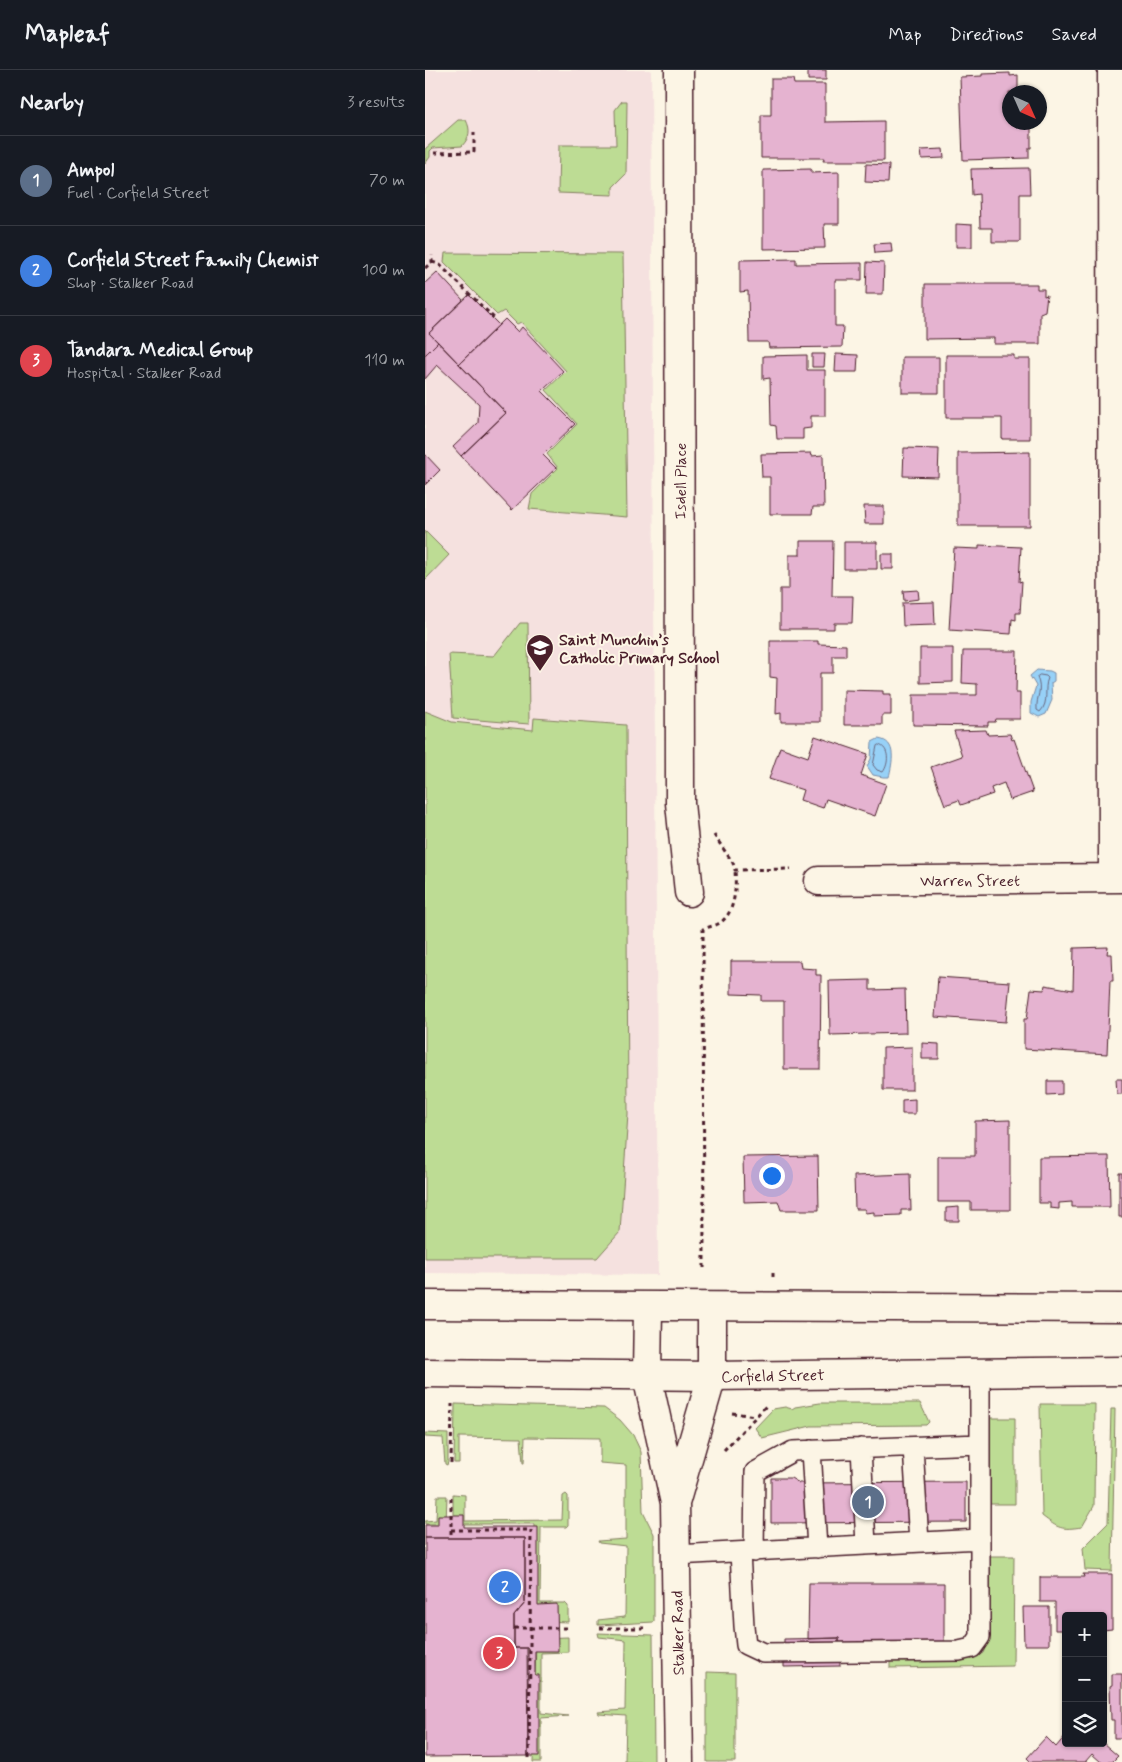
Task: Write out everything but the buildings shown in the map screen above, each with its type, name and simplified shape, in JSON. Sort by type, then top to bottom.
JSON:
[{"type":"main road","name":"Isdell Place","points":[[679,70],[680,803],[689,892]]},
{"type":"main road","points":[[1112,70],[1117,231],[1118,878]]},
{"type":"main road","name":"Warren Street","points":[[819,880],[1118,878]]},
{"type":"main road","points":[[425,1305],[1122,1308]]},
{"type":"main road","name":"Stalker Road","points":[[648,1306],[647,1376],[675,1503],[679,1762]]},
{"type":"main road","name":"Stalker Road","points":[[675,1503],[712,1376],[712,1307]]},
{"type":"main road","name":"Corfield Street","points":[[425,1373],[712,1376],[1122,1371]]},
{"type":"lane","points":[[979,1444],[793,1451],[755,1472],[747,1552],[743,1626],[746,1645],[763,1653],[959,1651],[972,1648],[980,1637],[980,1373]]},
{"type":"lane","points":[[913,1447],[919,1542]]},
{"type":"lane","points":[[861,1448],[866,1545]]},
{"type":"lane","points":[[811,1450],[817,1548]]},
{"type":"lane","points":[[676,1555],[980,1539]]},
{"type":"path","points":[[435,153],[474,152],[474,131]]},
{"type":"path","points":[[425,268],[432,262],[432,255]]},
{"type":"path","points":[[432,262],[439,264],[495,319]]},
{"type":"path","points":[[704,1268],[703,929],[719,923],[729,912],[736,891],[733,863],[714,834]]},
{"type":"path","points":[[735,870],[795,869],[819,880]]},
{"type":"path","points":[[451,1463],[452,1398]]},
{"type":"path","points":[[729,1413],[756,1416]]},
{"type":"path","points":[[451,1498],[451,1538]]},
{"type":"path","points":[[451,1530],[531,1530],[529,1762]]},
{"type":"path","points":[[514,1628],[567,1628]]},
{"type":"path","points":[[600,1628],[648,1628]]},
{"type":"shaded area","name":"Saint Munchin’s Catholic Primary School","points":[[425,70],[651,70],[658,1275],[425,1273]]},
{"type":"green space","points":[[622,101],[627,101],[626,174],[613,187],[613,195],[558,193],[559,145],[616,145],[615,110]]},
{"type":"green space","points":[[458,120],[466,120],[469,127],[465,143],[462,146],[433,148],[425,164],[425,149]]},
{"type":"green space","points":[[445,253],[623,254],[627,517],[529,509],[532,494],[558,468],[547,454],[577,424],[546,390],[566,371],[521,322],[517,324],[504,311],[497,315],[444,262]]},
{"type":"green space","points":[[425,531],[449,555],[425,580]]},
{"type":"green space","points":[[520,623],[528,623],[529,724],[453,718],[449,654],[494,656]]},
{"type":"green space","points":[[425,711],[452,722],[533,730],[534,718],[626,725],[628,1114],[620,1232],[597,1258],[425,1258]]},
{"type":"green space","points":[[820,1403],[920,1403],[929,1422],[926,1425],[811,1426],[762,1438],[755,1428],[773,1409],[785,1407],[792,1409]]},
{"type":"green space","points":[[455,1404],[604,1408],[620,1420],[633,1435],[641,1452],[643,1512],[654,1534],[654,1622],[598,1625],[598,1620],[625,1617],[626,1546],[599,1543],[598,1541],[626,1539],[626,1465],[600,1463],[600,1438],[525,1437],[524,1463],[521,1438],[459,1437],[459,1463],[454,1463]]},
{"type":"green space","points":[[1040,1404],[1095,1404],[1094,1506],[1082,1527],[1061,1528],[1042,1516]]},
{"type":"green space","points":[[1111,1409],[1115,1409],[1112,1571],[1085,1570],[1083,1548],[1108,1523]]},
{"type":"green space","points":[[989,1418],[1015,1418],[1015,1504],[988,1504]]},
{"type":"green space","points":[[425,1433],[448,1434],[447,1465],[445,1464],[443,1438],[425,1437]]},
{"type":"green space","points":[[453,1494],[465,1495],[465,1521],[562,1520],[563,1496],[566,1494],[568,1496],[568,1525],[566,1527],[541,1527],[540,1603],[565,1603],[568,1606],[568,1622],[542,1621],[533,1618],[534,1524],[453,1524]]},
{"type":"green space","points":[[437,1496],[447,1496],[446,1524],[425,1524],[425,1521],[436,1520]]},
{"type":"green space","points":[[989,1556],[1014,1556],[1013,1666],[890,1668],[890,1660],[972,1658],[983,1653],[988,1641]]},
{"type":"green space","points":[[598,1633],[653,1635],[654,1762],[625,1762],[626,1716],[599,1714],[598,1712],[625,1710],[626,1640],[599,1637]]},
{"type":"green space","points":[[568,1637],[568,1652],[541,1653],[541,1713],[568,1716],[541,1718],[541,1762],[533,1762],[536,1638]]},
{"type":"green space","points":[[707,1672],[735,1673],[735,1762],[707,1762]]},
{"type":"water","points":[[1037,670],[1054,673],[1054,681],[1051,683],[1052,700],[1046,714],[1039,717],[1031,713],[1031,702],[1036,686],[1030,676]]},
{"type":"water","points":[[878,739],[889,744],[891,748],[892,760],[889,777],[873,775],[867,766],[871,759],[872,742]]},
{"type":"place","name":"Saint Munchin’s Catholic Primary School","points":[[540,672]]},
{"type":"place","name":"Ampol","points":[[868,1502]]},
{"type":"place","name":"Corfield Street Family Chemist","points":[[505,1587]]},
{"type":"place","name":"Tandara Medical Group","points":[[499,1653]]}]
